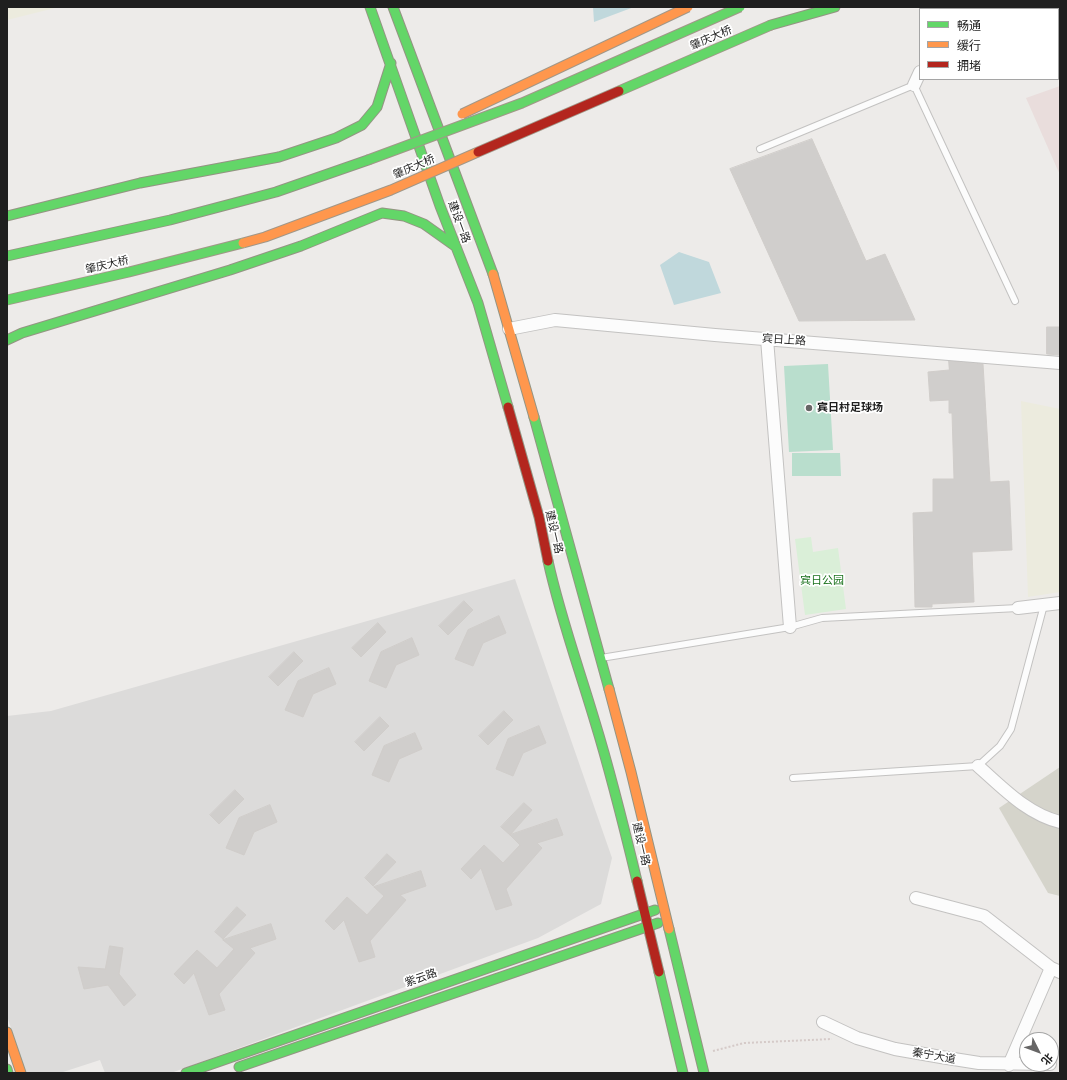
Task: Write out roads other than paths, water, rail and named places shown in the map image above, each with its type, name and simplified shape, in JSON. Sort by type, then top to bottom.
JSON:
[{"type":"main road","name":"建设一路","points":[[370,7],[391,63],[417,142],[455,246],[478,303],[539,517],[557,601],[595,721],[622,817],[648,927],[681,1021],[699,1054],[704,1073]]},
{"type":"main road","name":"建设一路","points":[[393,7],[491,267],[601,658],[667,920],[681,1021],[683,1073]]},
{"type":"main road","points":[[368,160],[517,87],[688,7]]},
{"type":"main road","name":"肇庆大桥","points":[[7,256],[170,220],[268,194],[368,160],[522,103],[740,7]]},
{"type":"main road","name":"肇庆大桥","points":[[7,300],[130,272],[265,237],[391,190],[813,7]]},
{"type":"main road","points":[[771,25],[835,7]]},
{"type":"main road","points":[[7,216],[140,183],[278,157],[336,138],[362,125],[377,107],[391,63]]},
{"type":"main road","points":[[7,340],[22,334],[230,270],[301,246],[382,213],[404,216],[424,224],[455,246]]},
{"type":"main road","points":[[7,335],[22,334]]},
{"type":"main road","name":"紫云路","points":[[186,1073],[664,907]]},
{"type":"main road","points":[[229,1070],[667,920]]},
{"type":"main road","points":[[7,1032],[22,1072]]},
{"type":"main road","points":[[7,1069],[8,1073]]},
{"type":"street","points":[[914,85],[919,74]]},
{"type":"street","name":"宾日上路","points":[[509,329],[555,320],[1060,363]]},
{"type":"street","points":[[767,339],[790,627]]},
{"type":"street","points":[[1018,608],[1060,604]]},
{"type":"street","points":[[978,766],[1017,801],[1050,820],[1060,822]]},
{"type":"street","points":[[916,898],[984,916],[1056,970],[1009,1065]]},
{"type":"street","name":"秦宁大道","points":[[823,1022],[857,1038],[895,1048],[979,1063],[1019,1065]]},
{"type":"lane","points":[[760,149],[914,85],[1015,301]]},
{"type":"lane","points":[[793,778],[978,766],[1000,746],[1011,729],[1044,605]]},
{"type":"lane","points":[[601,658],[790,627],[822,618],[1018,608]]},
{"type":"water","points":[[593,7],[634,7],[594,22]]},
{"type":"water","points":[[679,252],[709,262],[721,293],[674,305],[660,265]]},
{"type":"place","name":"宾日村足球场","points":[[809,408]]},
{"type":"park label","name":"宾日公园","points":[[822,581]]}]
